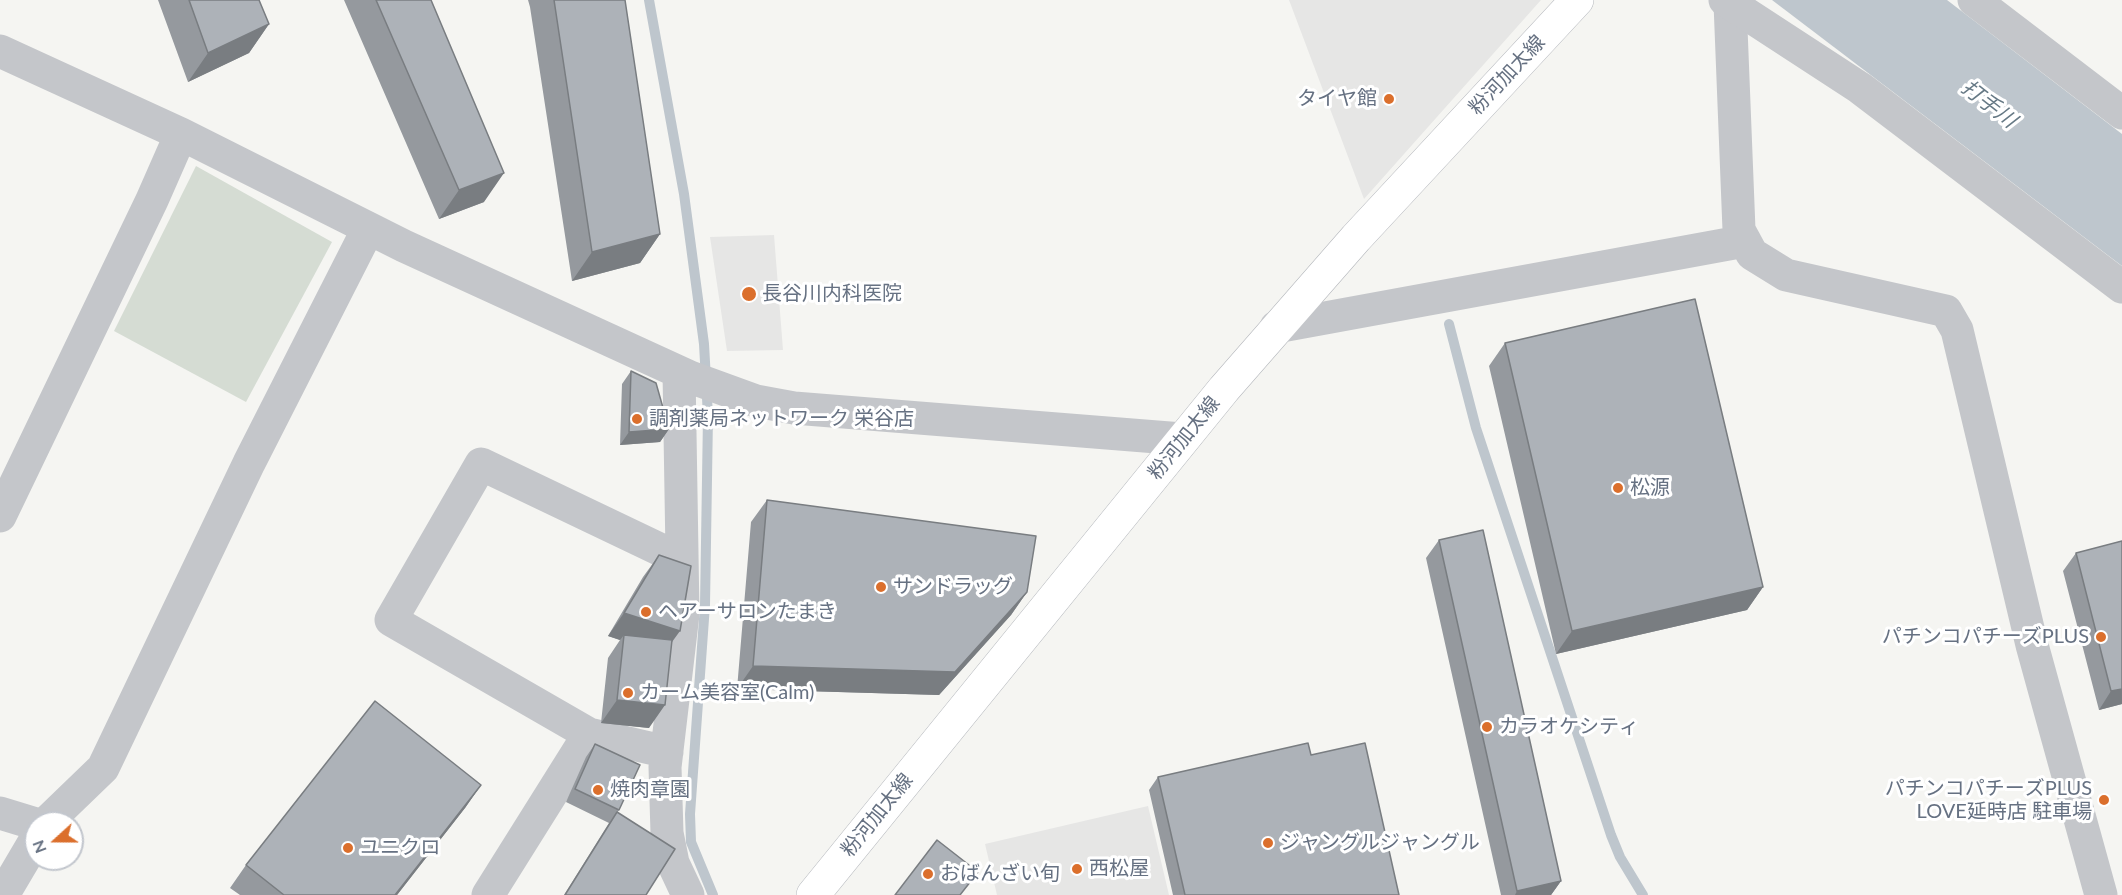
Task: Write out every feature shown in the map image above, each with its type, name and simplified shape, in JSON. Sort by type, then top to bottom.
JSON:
[{"type":"main road","name":"粉河加太線","points":[[813,895],[1182,439],[1276,327],[1577,0]]},
{"type":"street","points":[[1974,0],[2122,113]]},
{"type":"street","points":[[1727,2],[1739,230],[1752,254],[1786,275],[1946,311],[1956,330],[2032,645],[2101,895]]},
{"type":"street","points":[[1727,2],[1860,88],[2122,287]]},
{"type":"street","points":[[0,51],[182,134],[368,229],[696,379],[756,401],[794,408],[1182,439]]},
{"type":"street","points":[[0,516],[182,134]]},
{"type":"street","points":[[58,811],[103,768],[249,463],[368,229]]},
{"type":"street","points":[[1276,327],[1745,241]]},
{"type":"street","points":[[688,895],[674,863],[667,833],[665,767],[683,614],[682,560],[696,379]]},
{"type":"street","points":[[667,752],[589,734],[391,620],[481,464],[682,560]]},
{"type":"street","points":[[488,895],[589,734]]},
{"type":"street","points":[[0,813],[24,820]]},
{"type":"street","points":[[3,895],[24,859]]},
{"type":"shaded area","name":"タイヤ館","points":[[1289,0],[1541,0],[1364,199]]},
{"type":"shaded area","points":[[196,166],[332,242],[246,402],[114,331]]},
{"type":"shaded area","name":"長谷川内科医院","points":[[774,235],[783,350],[727,351],[710,237]]},
{"type":"shaded area","name":"西松屋","points":[[1148,806],[1169,895],[997,895],[985,844]]},
{"type":"water","name":"打手川","points":[[1772,0],[1947,0],[2122,134],[2122,266]]},
{"type":"building","points":[[189,0],[259,0],[269,24],[208,53]]},
{"type":"building","points":[[376,0],[431,0],[504,173],[459,190]]},
{"type":"building","points":[[554,0],[625,0],[660,234],[592,252]]},
{"type":"building","name":"松源","points":[[1695,299],[1763,587],[1572,631],[1505,343]]},
{"type":"building","points":[[631,371],[656,383],[669,429],[629,432]]},
{"type":"building","name":"サンドラッグ","points":[[767,500],[1036,536],[1027,592],[955,672],[753,666]]},
{"type":"building","name":"カラオケシティ","points":[[1483,530],[1561,881],[1517,891],[1439,540]]},
{"type":"building","points":[[2122,541],[2122,689],[2111,691],[2076,553]]},
{"type":"building","points":[[659,555],[691,566],[680,631],[624,613]]},
{"type":"building","points":[[624,635],[672,640],[665,705],[617,700]]},
{"type":"building","name":"ユニクロ","points":[[375,701],[481,785],[395,895],[284,895],[246,865]]},
{"type":"building","name":"ジャングルジャングル","points":[[1308,743],[1311,755],[1365,743],[1399,895],[1185,895],[1158,777]]},
{"type":"building","name":"焼肉章園","points":[[595,744],[640,765],[619,810],[575,789]]},
{"type":"building","points":[[617,812],[675,849],[646,895],[565,895]]},
{"type":"building","points":[[937,840],[978,872],[960,895],[895,895]]},
{"type":"waterway","points":[[649,0],[684,194],[704,344],[708,416],[705,605],[690,814],[691,842],[713,895]]},
{"type":"waterway","points":[[1449,324],[1476,428],[1611,835],[1620,857],[1643,895]]},
{"type":"place","name":"タイヤ館","points":[[1389,99]]},
{"type":"place","name":"長谷川内科医院","points":[[749,294]]},
{"type":"place","name":"調剤薬局ネットワーク 栄谷店","points":[[637,419]]},
{"type":"place","name":"松源","points":[[1618,488]]},
{"type":"place","name":"サンドラッグ","points":[[881,587]]},
{"type":"place","name":"ヘアーサロンたまき","points":[[646,612]]},
{"type":"place","name":"パチンコパチーズPLUS","points":[[2101,637]]},
{"type":"place","name":"カーム美容室(Calm)","points":[[628,693]]},
{"type":"place","name":"カラオケシティ","points":[[1487,727]]},
{"type":"place","name":"焼肉章園","points":[[598,790]]},
{"type":"place","name":"パチンコパチーズPLUS LOVE延時店 駐車場","points":[[2104,800]]},
{"type":"place","name":"ジャングルジャングル","points":[[1268,843]]},
{"type":"place","name":"ユニクロ","points":[[348,848]]},
{"type":"place","name":"西松屋","points":[[1077,869]]},
{"type":"place","name":"おばんざい旬","points":[[928,874]]}]
